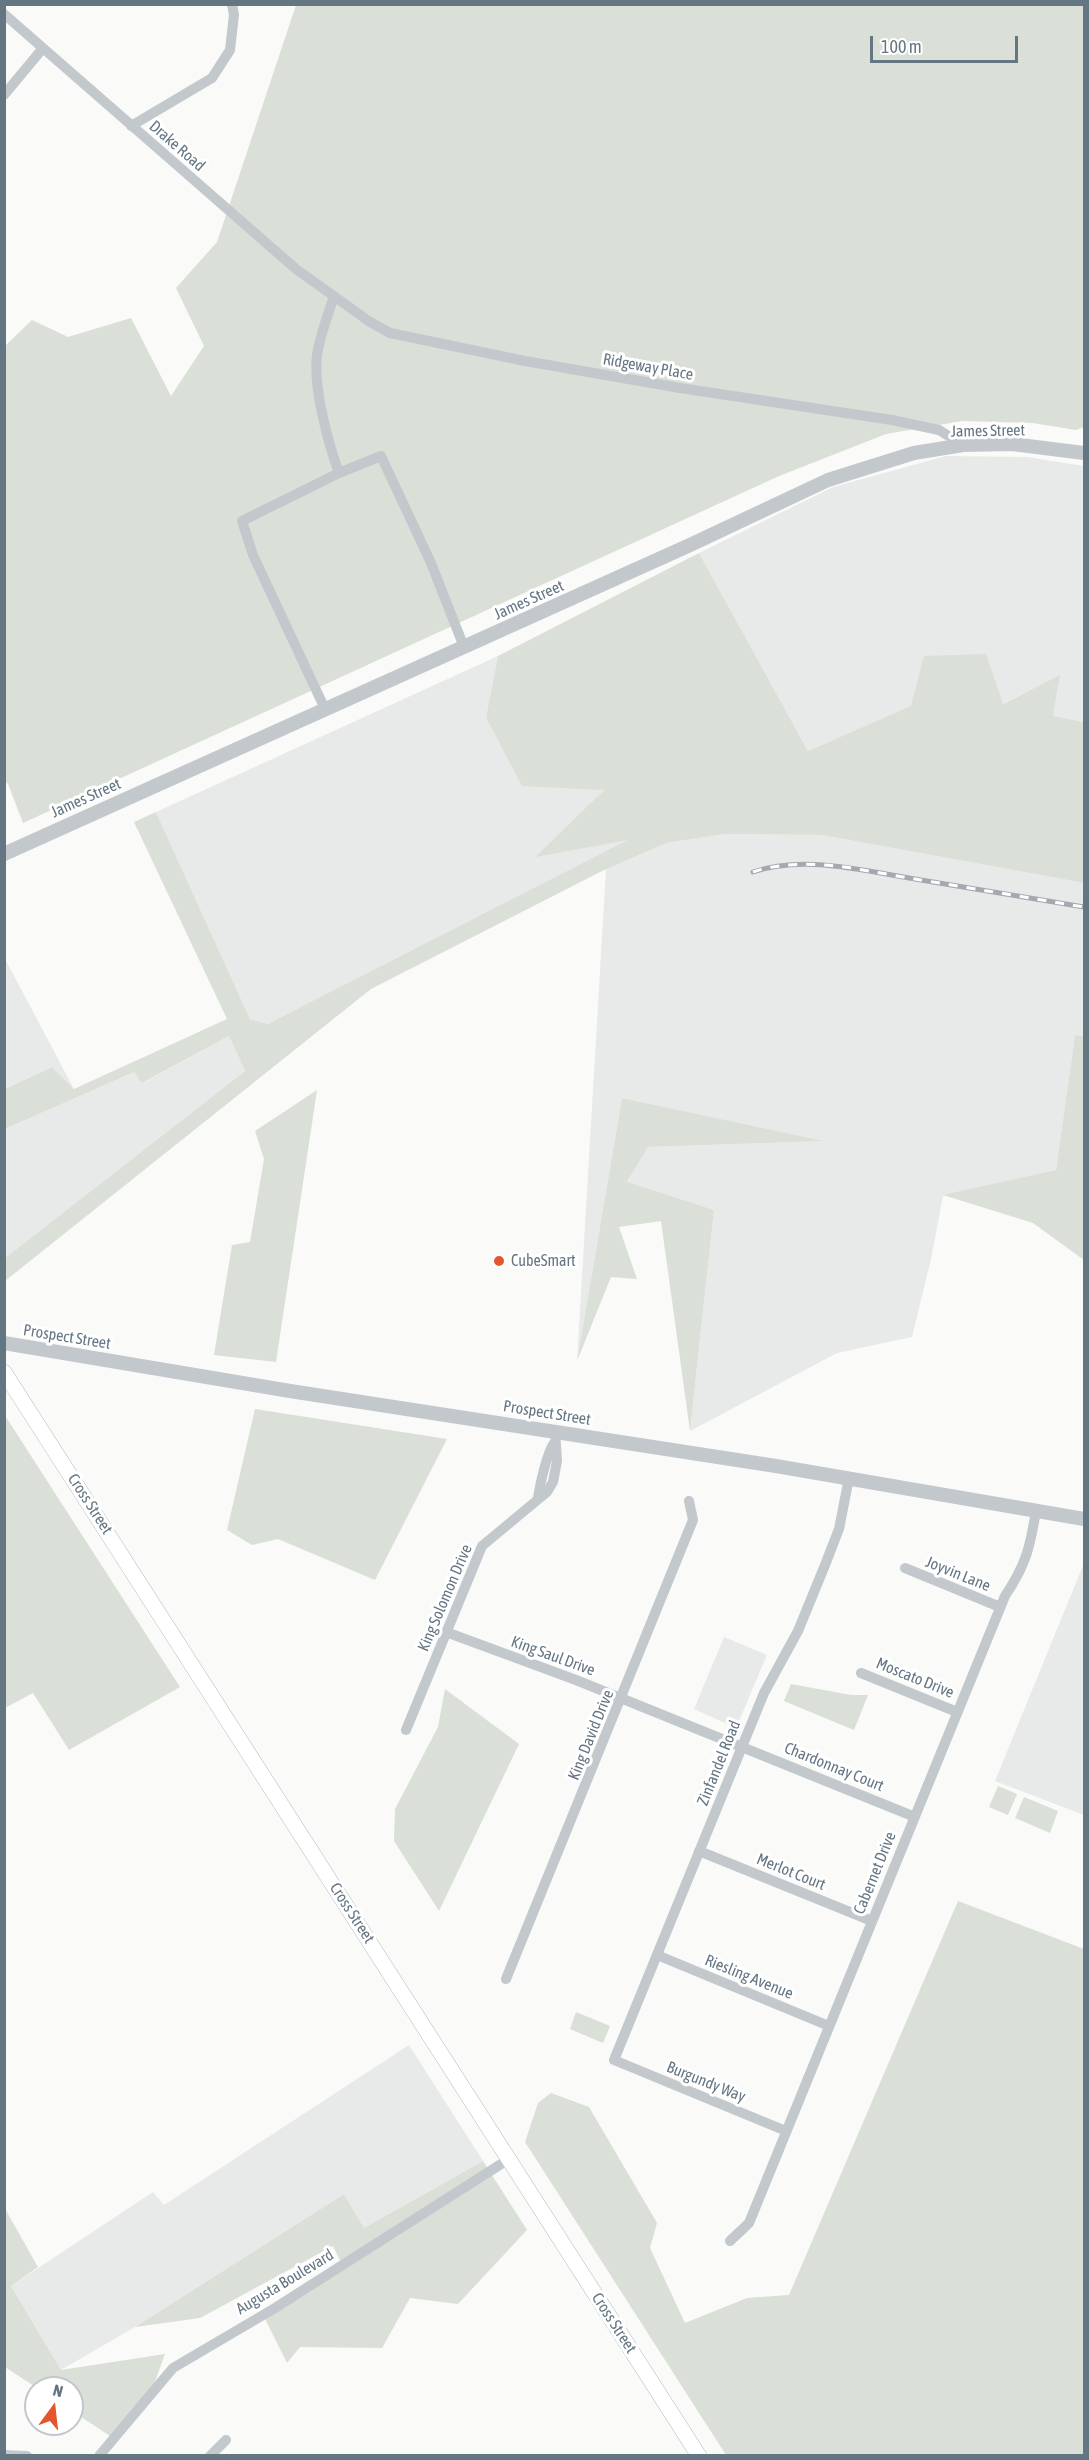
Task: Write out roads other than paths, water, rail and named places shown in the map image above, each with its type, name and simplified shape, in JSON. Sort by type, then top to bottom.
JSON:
[{"type":"main road","name":"Cross Street","points":[[4,1372],[699,2456]]},
{"type":"street","points":[[131,126],[212,78],[230,50],[234,15],[232,4]]},
{"type":"street","name":"Drake Road","points":[[4,14],[296,268],[334,296]]},
{"type":"street","points":[[4,95],[43,48]]},
{"type":"street","points":[[334,296],[322,336],[316,372],[324,421],[339,474]]},
{"type":"street","name":"Ridgeway Place","points":[[334,296],[370,322],[390,333],[408,338],[680,388],[892,420],[939,430],[963,445]]},
{"type":"street","name":"James Street","points":[[4,854],[690,545],[828,480],[914,453],[963,445],[1012,444],[1084,453]]},
{"type":"street","points":[[326,709],[253,555],[242,521],[339,474],[381,456],[431,563],[464,647]]},
{"type":"street","name":"Prospect Street","points":[[4,1343],[554,1437],[849,1478],[1084,1519]]},
{"type":"street","name":"King Solomon Drive","points":[[406,1730],[482,1546],[547,1492],[557,1461],[558,1451],[554,1437]]},
{"type":"street","name":"Zinfandel Road","points":[[614,2060],[764,1693],[798,1631],[825,1565],[839,1529],[849,1478]]},
{"type":"street","name":"King David Drive","points":[[506,1979],[693,1520],[689,1501]]},
{"type":"street","name":"Cabernet Drive","points":[[730,2241],[749,2223],[1000,1607],[1029,1550],[1036,1511]]},
{"type":"street","name":"Joyvin Lane","points":[[905,1568],[1000,1607]]},
{"type":"street","name":"King Saul Drive","points":[[446,1632],[683,1722]]},
{"type":"street","name":"Moscato Drive","points":[[861,1672],[957,1712]]},
{"type":"street","name":"Chardonnay Court","points":[[683,1722],[915,1816]]},
{"type":"street","name":"Merlot Court","points":[[699,1851],[872,1921]]},
{"type":"street","name":"Riesling Avenue","points":[[657,1955],[829,2026]]},
{"type":"street","name":"Burgundy Way","points":[[614,2060],[786,2131]]},
{"type":"street","name":"Augusta Boulevard","points":[[99,2456],[173,2368],[275,2308],[509,2159]]},
{"type":"street","points":[[210,2456],[226,2440]]},
{"type":"street","points":[[4,2455],[27,2456]]},
{"type":"railway","points":[[753,872],[794,865],[837,866],[1084,907]]},
{"type":"place","name":"CubeSmart","points":[[499,1261]]}]
